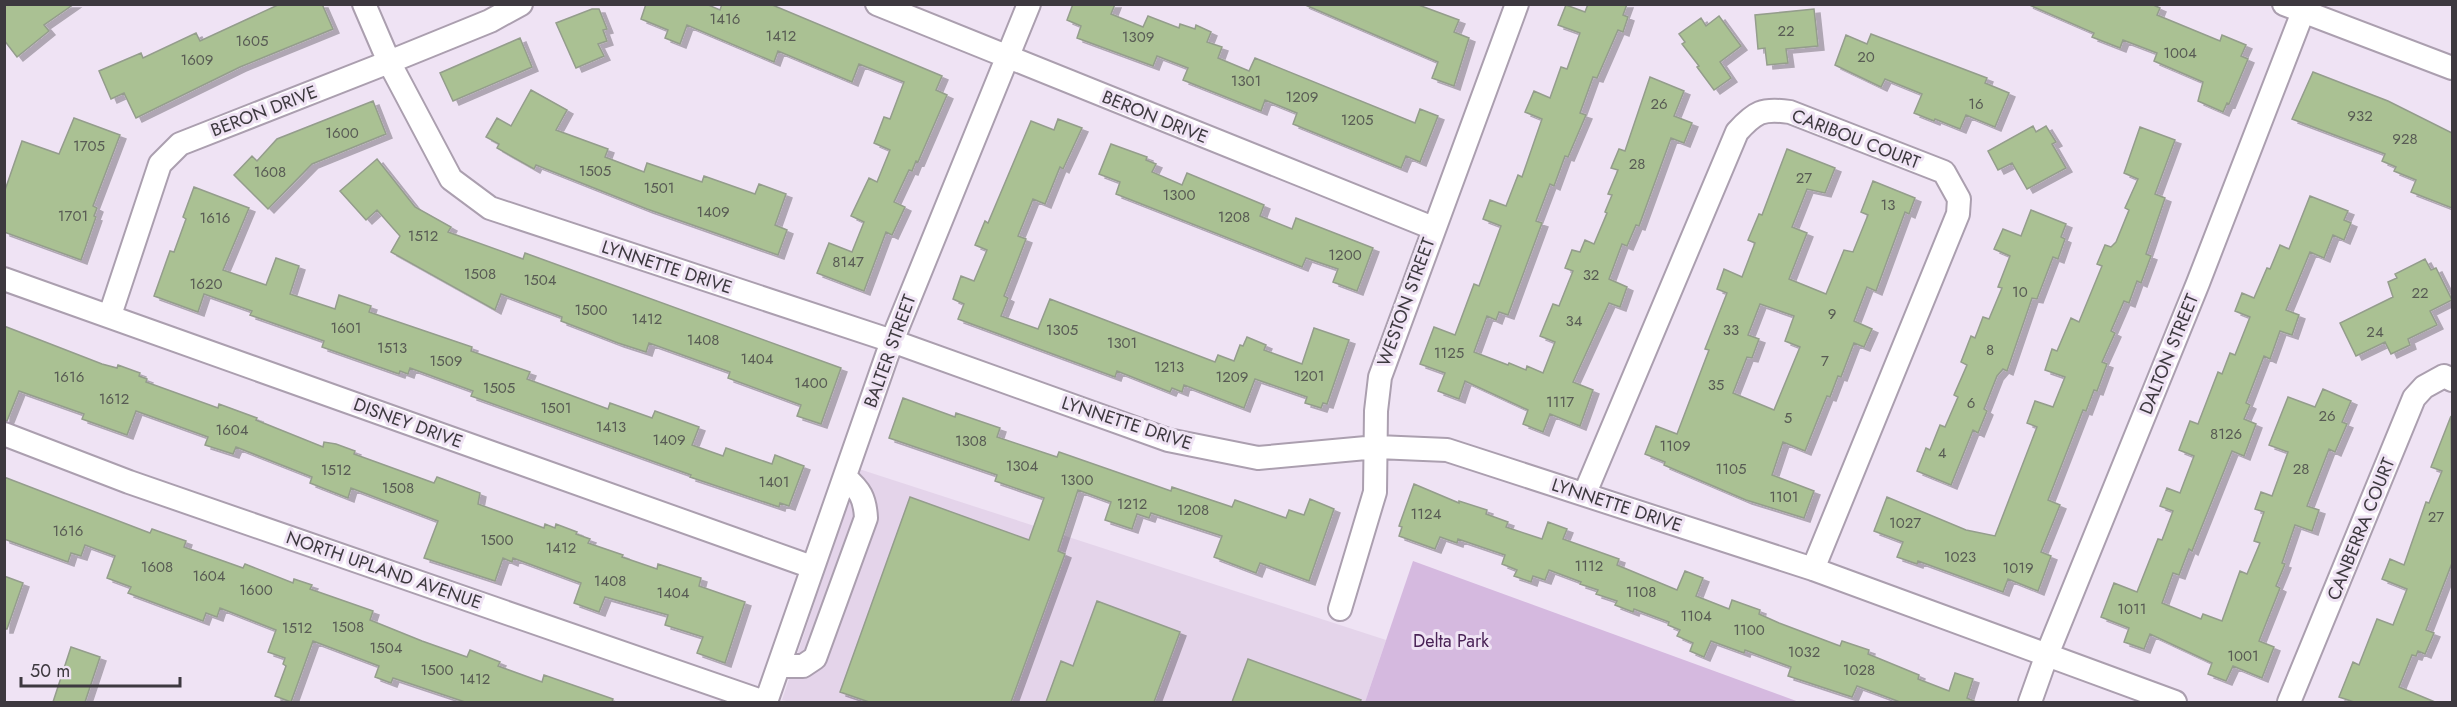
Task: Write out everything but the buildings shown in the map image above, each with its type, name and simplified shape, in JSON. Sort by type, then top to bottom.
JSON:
[{"type":"street","name":"LYNNETTE DRIVE","points":[[364,4],[390,62],[451,179],[490,208],[892,341],[1168,440],[1258,458],[1377,447],[1447,450],[1813,569],[2046,657],[2175,702]]},
{"type":"street","name":"BERON DRIVE","points":[[110,315],[160,164],[180,144],[490,21],[520,4]]},
{"type":"street","name":"BERON DRIVE","points":[[877,4],[1008,59],[1433,228]]},
{"type":"street","name":"BALTER STREET","points":[[765,702],[892,341],[1029,4]]},
{"type":"street","name":"WESTON STREET","points":[[1340,609],[1375,492],[1376,411],[1380,377],[1517,4]]},
{"type":"street","points":[[2297,7],[2452,68]]},
{"type":"street","name":"DALTON STREET","points":[[2030,702],[2046,657],[2198,283],[2297,7]]},
{"type":"street","name":"CARIBOU COURT","points":[[1585,493],[1737,132],[1751,116],[1770,109],[1790,112],[1944,172],[1959,199],[1958,214],[1813,569]]},
{"type":"street","name":"DISNEY DRIVE","points":[[4,279],[812,567]]},
{"type":"street","name":"CANBERRA COURT","points":[[2289,702],[2414,398],[2444,376],[2452,380]]},
{"type":"street","name":"NORTH UPLAND AVENUE","points":[[4,434],[129,482],[765,702]]},
{"type":"street","points":[[779,666],[803,666],[815,658],[866,518],[865,502],[860,490],[845,477]]},
{"type":"shaded area","points":[[859,469],[1386,640],[1365,702],[791,702],[782,700]]},
{"type":"green space","name":"Delta Park","points":[[1413,561],[1799,702],[1365,702]]}]
